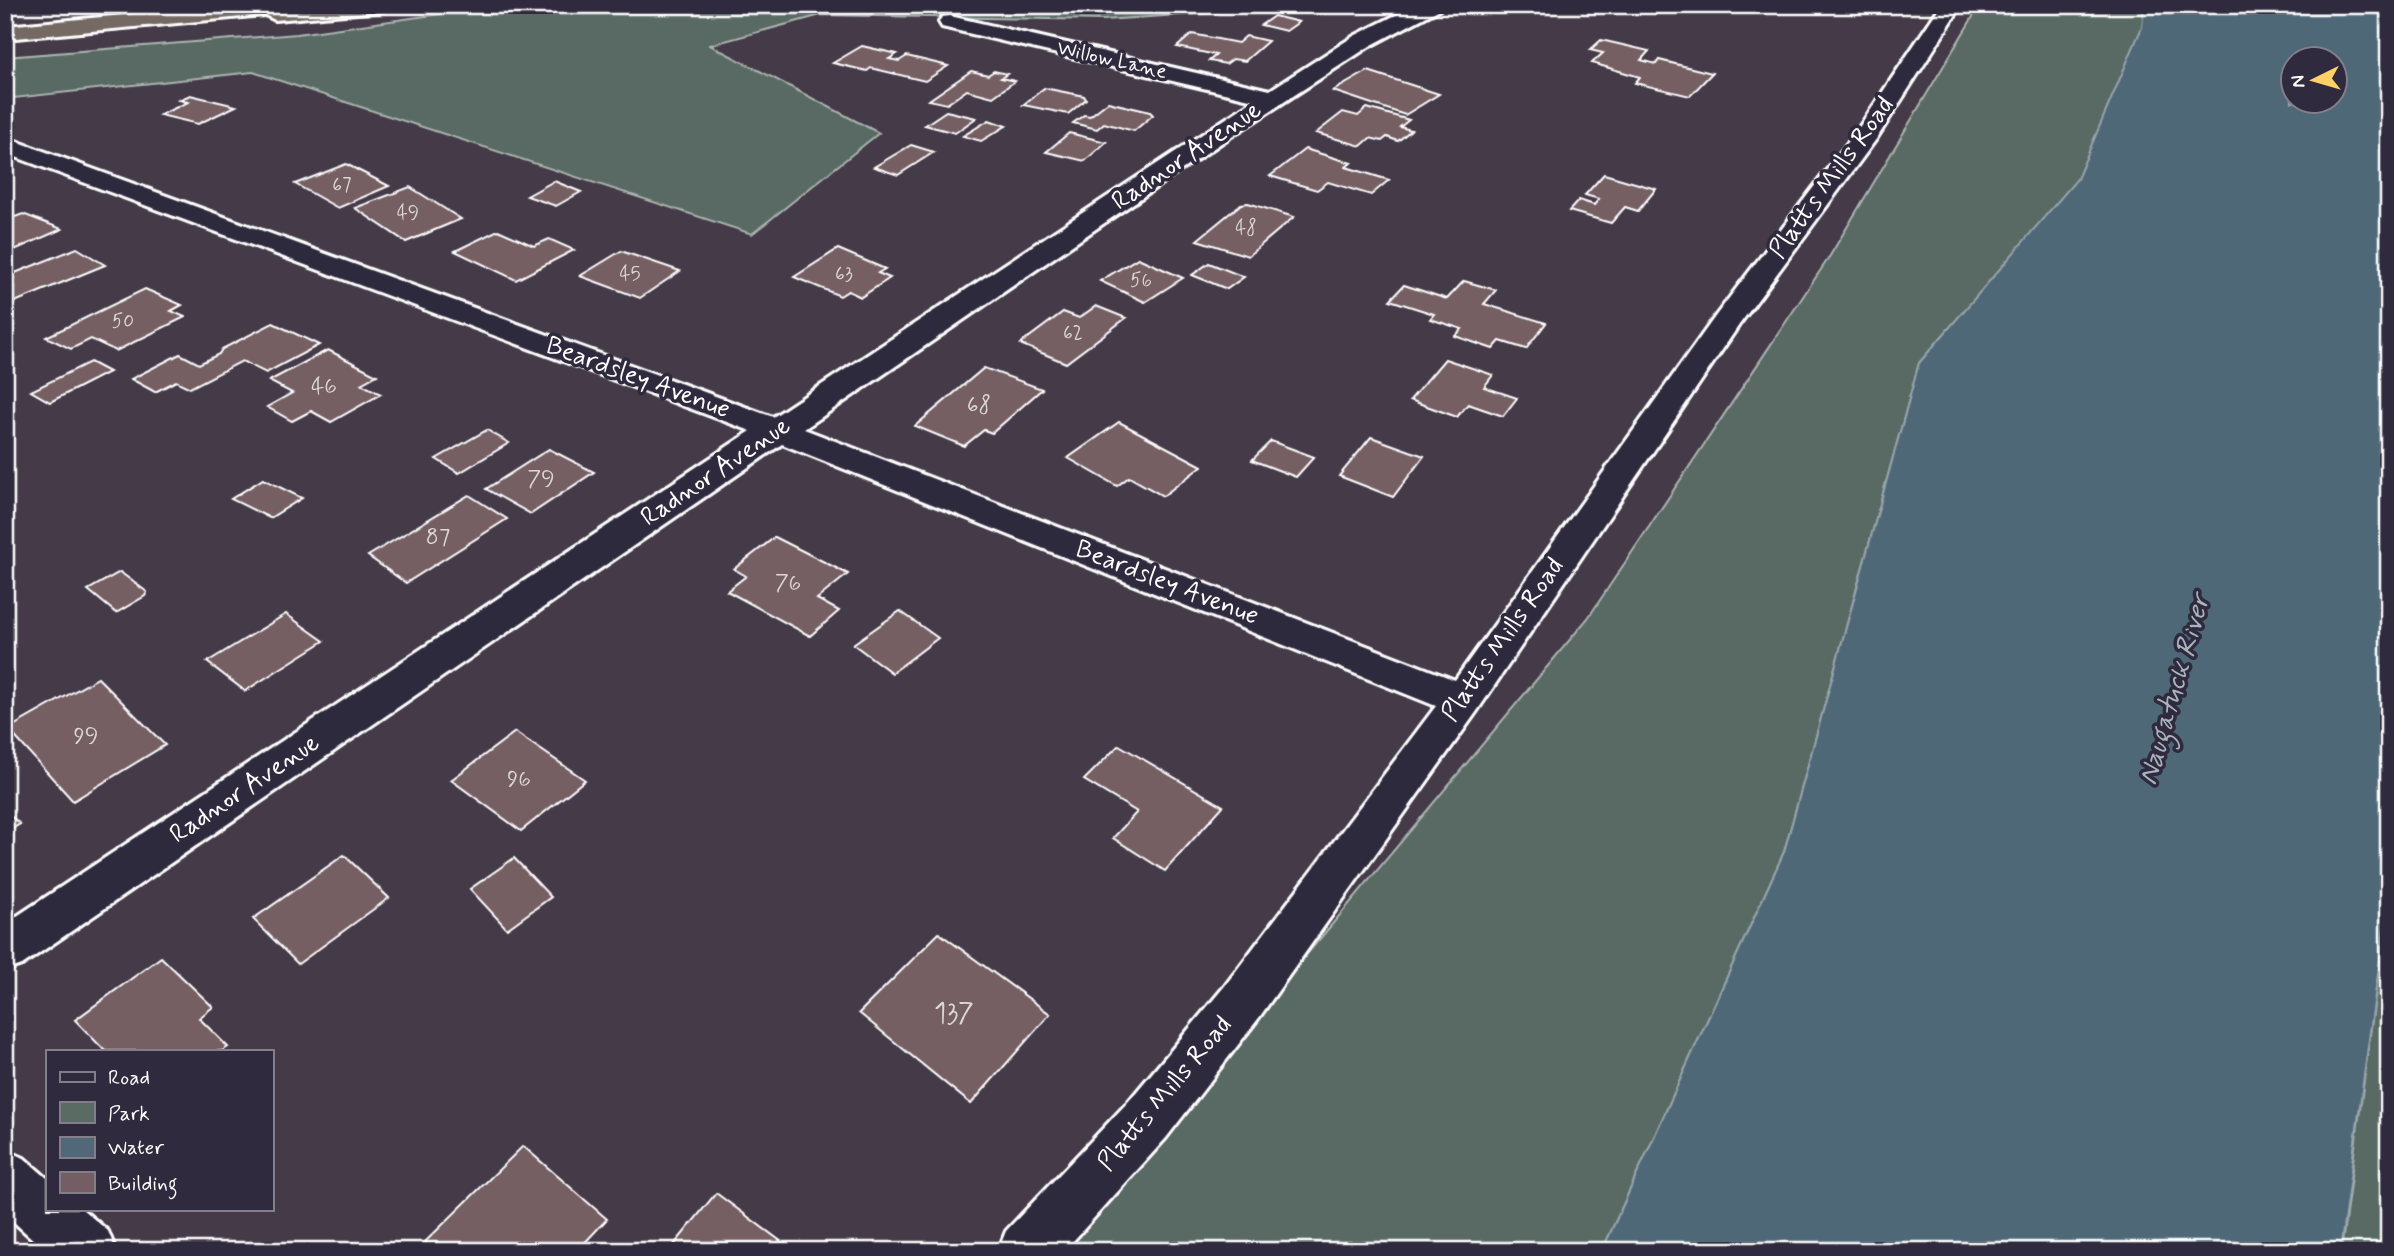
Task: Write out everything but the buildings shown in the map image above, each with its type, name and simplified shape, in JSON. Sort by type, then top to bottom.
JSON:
[{"type":"highway","points":[[5,33],[301,5]]},
{"type":"highway","points":[[98,25],[382,5]]},
{"type":"street","name":"Radnor Avenue","points":[[5,950],[1275,98],[1362,41],[1433,5]]},
{"type":"street","name":"Platts Mills Road","points":[[1026,1251],[1147,1120],[1241,1003],[1463,699],[1728,320],[1868,133],[1952,5]]},
{"type":"street","name":"Willow Lane","points":[[950,22],[1275,98]]},
{"type":"street","name":"Beardsley Avenue","points":[[5,145],[778,430],[1463,699]]},
{"type":"street","points":[[5,1177],[88,1251]]},
{"type":"green space","points":[[505,5],[1333,5],[1103,20],[821,15],[710,45],[879,133],[752,234],[253,72],[5,99],[5,57],[297,34]]},
{"type":"green space","points":[[1980,5],[2144,5],[2143,27],[2078,179],[1919,363],[1784,852],[1602,1251],[1059,1251],[1588,618],[1828,259]]},
{"type":"green space","points":[[2389,894],[2389,1251],[2341,1251]]},
{"type":"water","name":"Naugatuck River","points":[[2144,5],[2389,5],[2389,893],[2340,1251],[1602,1251],[1784,852],[1919,363],[2077,179],[2142,27]]}]
